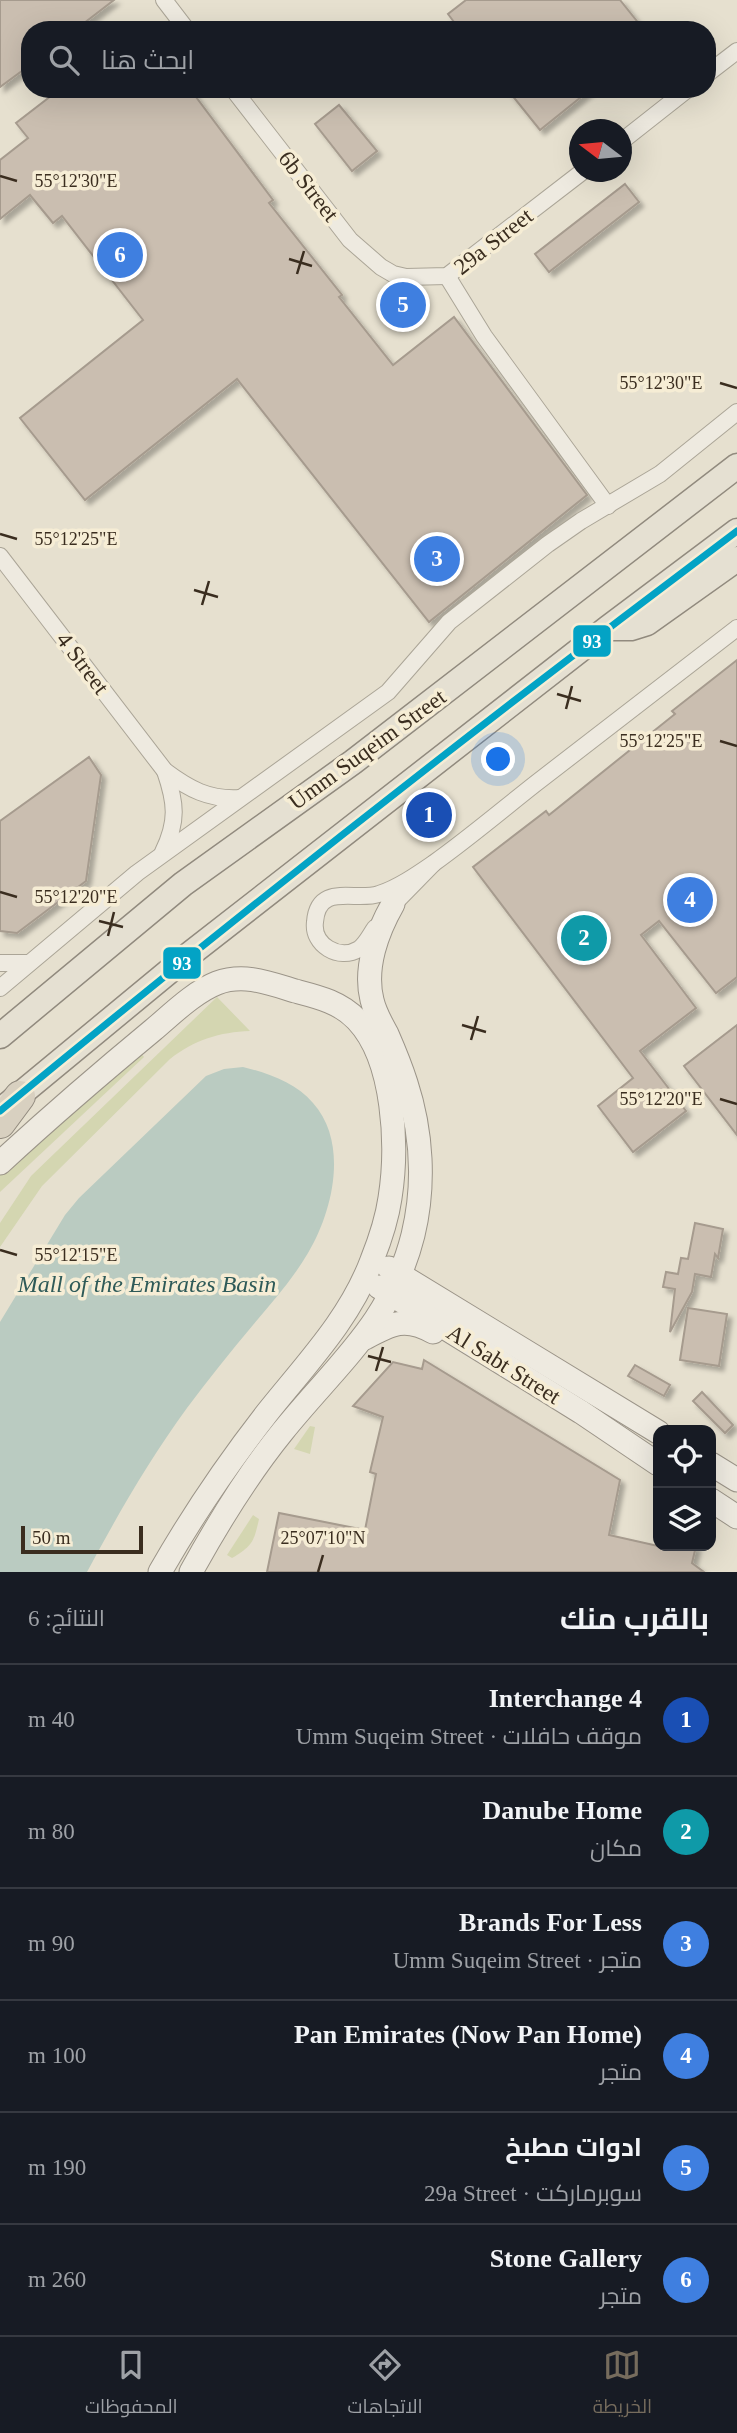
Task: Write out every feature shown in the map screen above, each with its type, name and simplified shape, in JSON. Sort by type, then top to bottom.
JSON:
[{"type":"highway","points":[[0,1123],[10,1103]]},
{"type":"main road","name":"Umm Suqeim Street","points":[[0,1036],[173,891],[353,762],[737,466]]},
{"type":"main road","points":[[10,1103],[190,954],[608,628],[737,531]]},
{"type":"main road","points":[[608,628],[631,628],[647,623],[737,559]]},
{"type":"street","points":[[164,0],[180,21]]},
{"type":"street","points":[[716,67],[737,51]]},
{"type":"street","name":"6b Street","points":[[240,98],[350,240],[370,259],[393,274]]},
{"type":"street","points":[[632,132],[676,98]]},
{"type":"street","name":"29a Street","points":[[393,274],[406,277],[447,276],[569,182]]},
{"type":"street","points":[[447,276],[484,336],[608,506]]},
{"type":"street","points":[[0,988],[112,892],[388,692],[449,622],[548,544],[660,474],[737,412]]},
{"type":"street","name":"4 Street","points":[[0,556],[165,771],[174,797],[174,808],[171,832],[162,854]]},
{"type":"street","points":[[433,864],[376,896],[345,895],[331,898],[320,907],[314,920],[320,941],[331,950],[346,953],[365,943],[393,904],[433,864],[737,628]]},
{"type":"street","name":"4 Street","points":[[165,771],[197,792],[218,798],[240,798]]},
{"type":"street","points":[[191,1572],[257,1465],[302,1408],[365,1338],[395,1284],[417,1215],[419,1148],[406,1082],[375,1012],[370,987],[376,944],[393,904]]},
{"type":"street","points":[[0,963],[29,963]]},
{"type":"street","points":[[0,1163],[121,1056],[214,984],[234,979],[255,979],[322,998],[356,1018],[371,1040],[384,1076],[394,1150],[390,1199],[369,1269],[331,1334],[234,1458],[202,1503],[160,1572]]},
{"type":"street","name":"Al Sabt Street","points":[[369,1269],[653,1429]]},
{"type":"street","name":"Al Sabt Street","points":[[395,1284],[477,1347],[653,1461]]},
{"type":"street","points":[[365,1338],[390,1325],[410,1322],[453,1343],[477,1347]]},
{"type":"street","points":[[716,1467],[737,1480]]},
{"type":"street","points":[[716,1503],[735,1513]]},
{"type":"green space","points":[[217,997],[250,1031],[208,1038],[170,1059],[42,1186],[0,1247],[0,1223],[31,1176]]},
{"type":"green space","points":[[140,1052],[144,1057],[0,1192],[0,1171]]},
{"type":"green space","points":[[310,1426],[315,1427],[310,1454],[294,1449]]},
{"type":"green space","points":[[253,1515],[259,1519],[254,1538],[244,1550],[232,1558],[227,1555]]},
{"type":"water","name":"Mall of the Emirates Basin","points":[[243,1067],[290,1084],[313,1103],[324,1119],[331,1137],[333,1177],[330,1198],[317,1236],[289,1281],[219,1366],[173,1428],[134,1489],[87,1572],[0,1572],[0,1322],[65,1215],[79,1198],[206,1076],[224,1069]]},
{"type":"building","points":[[0,0],[114,0],[87,21],[21,21],[21,72],[0,87]]},
{"type":"building","points":[[466,0],[620,0],[637,21],[453,21],[448,14]]},
{"type":"building","points":[[48,98],[197,98],[273,200],[269,203],[393,365],[454,317],[587,495],[429,622],[237,379],[85,500],[20,418],[143,320],[62,216],[53,223],[30,195],[0,219],[0,160],[28,138],[16,123]]},
{"type":"building","points":[[514,98],[580,98],[540,130]]},
{"type":"building","points":[[339,105],[377,151],[352,171],[315,124]]},
{"type":"building","points":[[625,184],[639,202],[549,272],[535,254]]},
{"type":"building","points":[[737,660],[737,977],[716,993],[659,921],[641,935],[696,1008],[640,1051],[686,1111],[633,1152],[598,1106],[633,1078],[473,867],[546,811],[549,815],[675,714],[672,711]]},
{"type":"building","points":[[89,757],[101,775],[86,881],[17,933],[0,931],[0,821]]},
{"type":"building","points":[[737,1025],[737,1135],[684,1066]]},
{"type":"building","points":[[695,1223],[723,1229],[718,1258],[715,1254],[711,1277],[695,1274],[692,1292],[670,1332],[675,1289],[663,1287],[666,1272],[678,1274],[681,1258],[688,1259]]},
{"type":"building","points":[[688,1308],[727,1314],[719,1366],[680,1360]]},
{"type":"building","points":[[424,1360],[620,1480],[609,1535],[653,1545],[653,1551],[695,1551],[692,1563],[704,1572],[267,1572],[279,1513],[365,1530],[376,1474],[370,1472],[383,1417],[353,1406],[393,1362],[422,1369]]},
{"type":"building","points":[[635,1365],[670,1385],[664,1396],[628,1376]]},
{"type":"building","points":[[702,1392],[733,1425],[725,1433],[693,1401]]},
{"type":"transit line","name":"93","points":[[0,1111],[365,817],[737,531]]},
{"type":"place","name":"Stone Gallery","points":[[120,255]]},
{"type":"place","name":"ادوات مطبخ","points":[[403,305]]},
{"type":"place","name":"Brands For Less","points":[[437,559]]},
{"type":"place","name":"Interchange 4","points":[[429,815]]},
{"type":"place","name":"Pan Emirates (Now Pan Home)","points":[[690,900]]},
{"type":"place","name":"Danube Home","points":[[584,938]]}]
